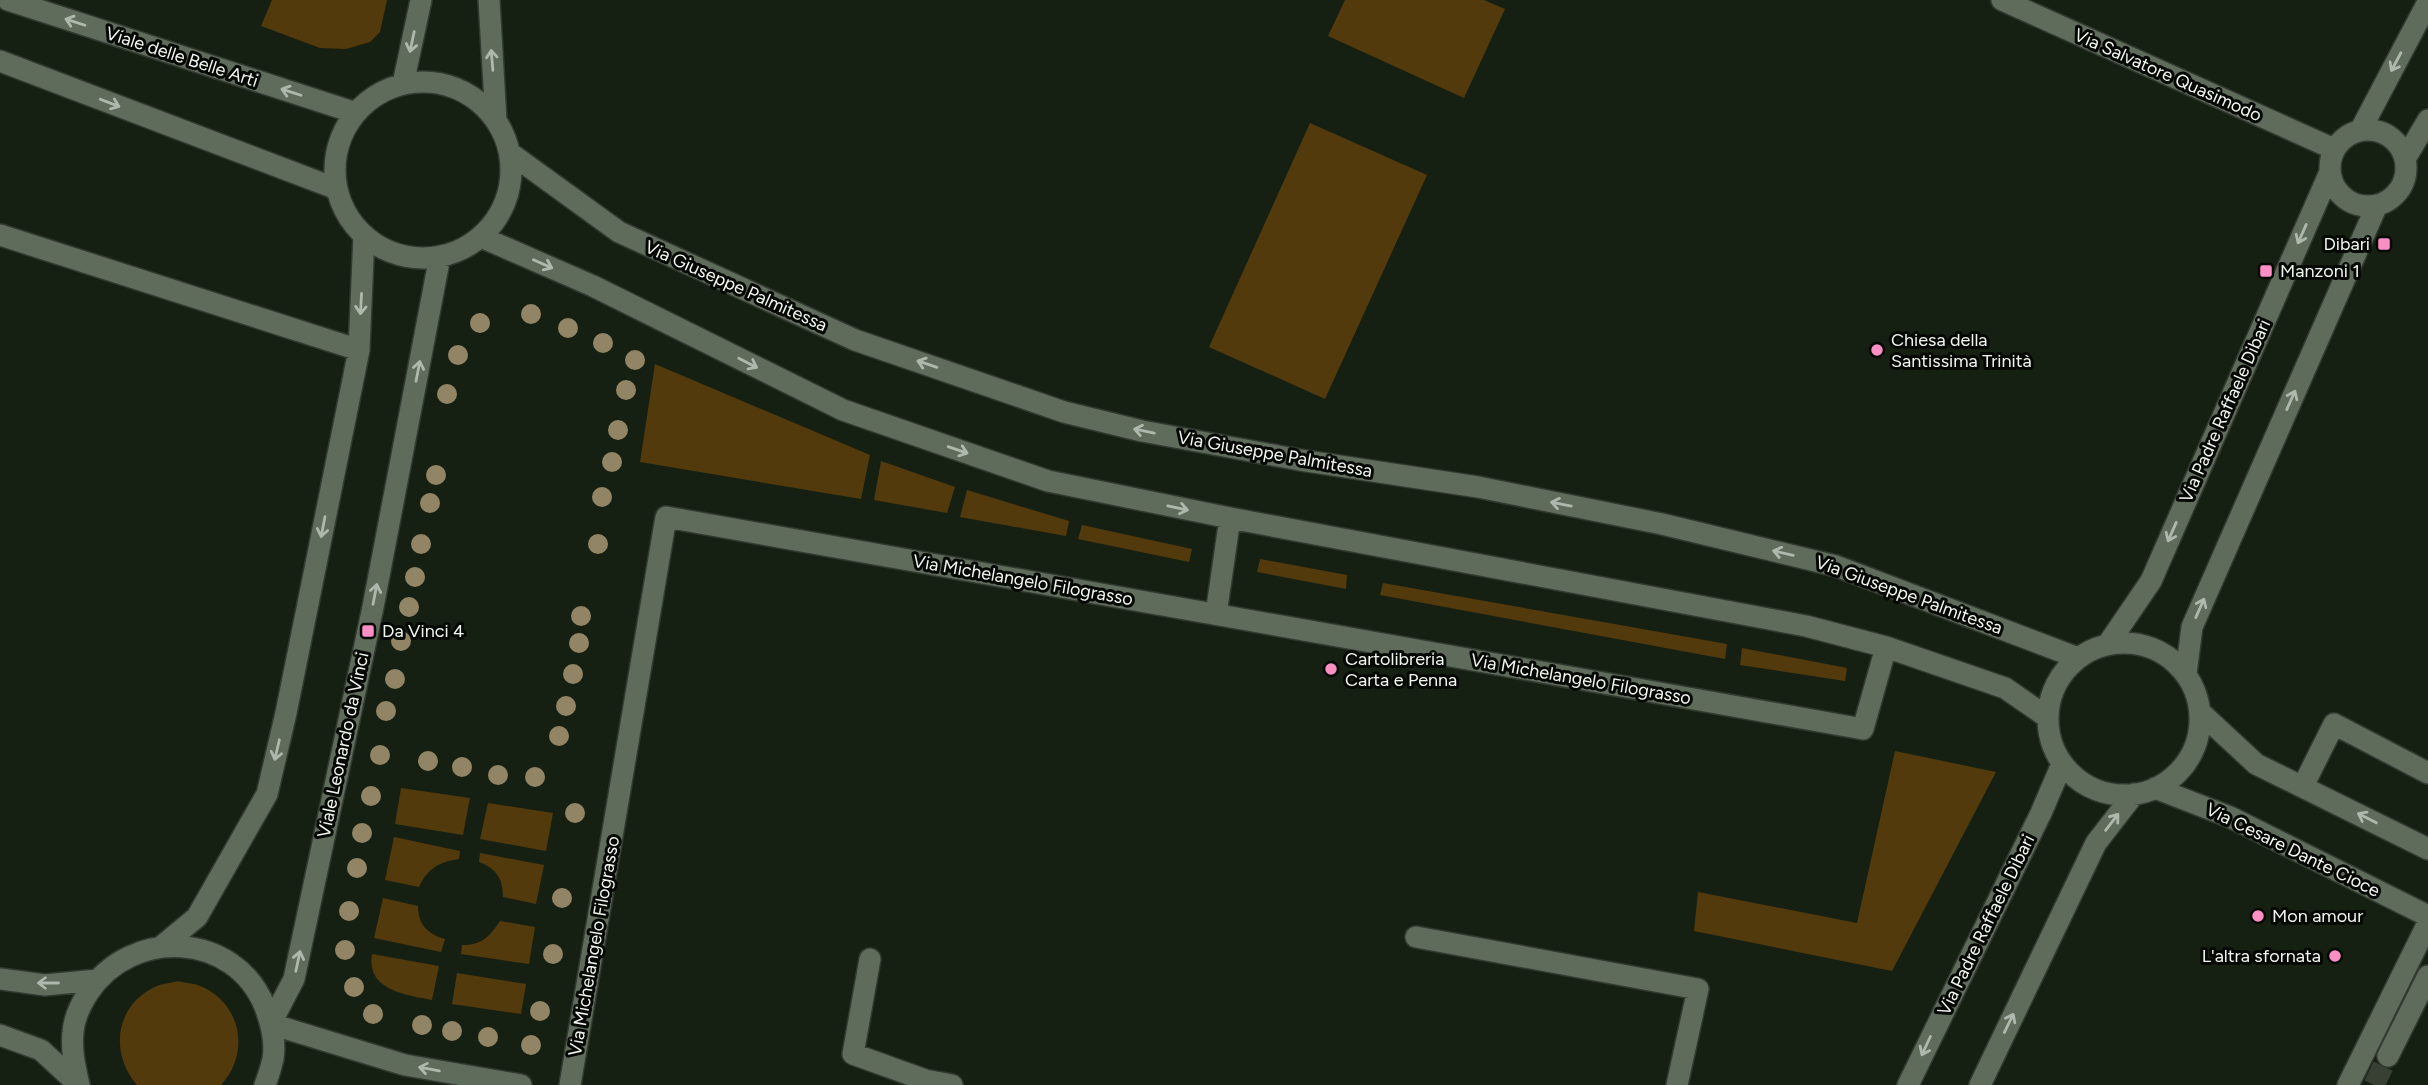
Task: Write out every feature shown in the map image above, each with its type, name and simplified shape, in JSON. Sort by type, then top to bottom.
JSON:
[{"type":"street","name":"Viale delle Belle Arti","points":[[8,0],[49,6],[356,113]]},
{"type":"street","points":[[403,84],[421,0]]},
{"type":"street","points":[[489,0],[496,120],[510,153],[511,176],[507,199],[496,220],[481,237],[462,249],[440,256],[413,257],[387,250],[364,235],[347,214],[337,189],[335,162],[342,136],[356,113],[378,94],[403,84],[429,82],[450,86],[470,95],[496,120]]},
{"type":"street","name":"Via Salvatore Quasimodo","points":[[2002,0],[2334,149]]},
{"type":"street","points":[[2360,131],[2428,2]]},
{"type":"street","points":[[0,61],[337,189]]},
{"type":"street","points":[[2405,159],[2428,120]]},
{"type":"street","points":[[2360,131],[2384,132],[2401,148],[2405,159],[2404,183],[2388,201],[2377,205],[2351,202],[2344,198],[2333,184],[2330,172],[2334,149],[2344,138],[2360,131]]},
{"type":"street","name":"Via Giuseppe Palmitessa","points":[[510,153],[619,232],[855,340],[1065,412],[1142,431],[1300,460],[1478,487],[1662,524],[1836,566],[2078,658]]},
{"type":"street","points":[[2405,159],[2428,159]]},
{"type":"street","name":"Via Padre Raffaele Dibari","points":[[2108,644],[2151,581],[2330,172]]},
{"type":"street","points":[[2186,674],[2192,627],[2377,205]]},
{"type":"street","points":[[0,235],[359,350]]},
{"type":"street","points":[[162,946],[197,917],[267,794],[286,713],[359,350],[364,235]]},
{"type":"street","points":[[481,237],[593,286],[842,410],[1048,481],[1230,518],[1806,626],[1886,647],[2005,688],[2047,717]]},
{"type":"street","name":"Viale Leonardo da Vinci","points":[[271,1023],[294,979],[373,607],[440,256]]},
{"type":"street","name":"Via Michelangelo Filograsso","points":[[570,1085],[666,517],[1863,729],[1886,647]]},
{"type":"street","points":[[1216,614],[1230,518]]},
{"type":"street","points":[[2128,643],[2150,647],[2170,658],[2186,674],[2195,692],[2200,712],[2198,738],[2188,761],[2174,777],[2155,788],[2134,794],[2108,794],[2081,782],[2062,764],[2051,741],[2047,717],[2051,695],[2062,674],[2078,658],[2092,649],[2108,644],[2128,643]]},
{"type":"street","points":[[2200,712],[2256,764],[2428,849]]},
{"type":"street","points":[[2303,786],[2333,724],[2428,772]]},
{"type":"street","name":"Via Padre Raffaele Dibari","points":[[1908,1085],[2041,813],[2062,764]]},
{"type":"street","name":"Via Cesare Dante Cioce","points":[[2155,788],[2230,817],[2428,916]]},
{"type":"street","points":[[1980,1085],[2096,842],[2134,794]]},
{"type":"street","points":[[2348,1085],[2428,923]]},
{"type":"street","points":[[1416,937],[1698,989],[1677,1085]]},
{"type":"street","points":[[79,1085],[72,1058],[73,1030],[81,1004],[97,980],[115,963],[138,952],[162,946],[191,947],[218,957],[242,973],[260,996],[271,1023],[273,1057],[265,1085]]},
{"type":"street","points":[[870,959],[853,1054],[925,1083],[952,1085]]},
{"type":"street","points":[[2388,1056],[2428,976]]},
{"type":"street","points":[[0,979],[45,985],[97,980]]},
{"type":"street","points":[[271,1023],[405,1065],[521,1085]]},
{"type":"street","points":[[0,1035],[41,1050],[79,1085]]},
{"type":"shaded area","points":[[272,0],[387,0],[380,32],[370,42],[346,49],[320,48],[261,26]]},
{"type":"shaded area","points":[[1345,0],[1484,0],[1505,9],[1464,98],[1328,36]]},
{"type":"shaded area","points":[[1310,123],[1427,175],[1325,399],[1209,347]]},
{"type":"shaded area","points":[[655,364],[870,455],[861,499],[640,462]]},
{"type":"shaded area","points":[[881,461],[955,487],[947,513],[874,500]]},
{"type":"shaded area","points":[[967,490],[1069,521],[1066,536],[960,517]]},
{"type":"shaded area","points":[[1082,525],[1192,549],[1189,562],[1078,539]]},
{"type":"shaded area","points":[[1260,559],[1347,575],[1346,589],[1257,572]]},
{"type":"shaded area","points":[[1383,583],[1727,644],[1725,659],[1380,595]]},
{"type":"shaded area","points":[[1742,648],[1847,668],[1845,681],[1740,665]]},
{"type":"shaded area","points":[[1895,751],[1996,772],[1892,971],[1694,931],[1698,892],[1857,923]]},
{"type":"shaded area","points":[[401,788],[470,798],[463,835],[395,824]]},
{"type":"shaded area","points":[[488,803],[553,813],[546,851],[480,839]]},
{"type":"shaded area","points":[[394,837],[460,851],[459,859],[435,867],[419,887],[385,880]]},
{"type":"shaded area","points":[[480,853],[544,865],[536,904],[503,897],[500,880],[490,867],[479,862]]},
{"type":"shaded area","points":[[383,898],[418,906],[425,927],[445,939],[441,952],[374,938]]},
{"type":"shaded area","points":[[500,921],[535,927],[529,964],[461,954],[462,945],[475,944],[484,939]]},
{"type":"shaded area","points":[[372,954],[439,966],[432,1000],[400,993],[381,983],[375,976]]},
{"type":"shaded area","points":[[457,973],[526,984],[521,1014],[452,1004]]},
{"type":"shaded area","points":[[178,981],[198,985],[214,994],[233,1016],[238,1044],[236,1058],[221,1085],[137,1085],[122,1059],[121,1030],[132,1005],[143,994],[157,986]]},
{"type":"tunnel","points":[[2374,1085],[2388,1056]]},
{"type":"place","name":"Dibari","points":[[2384,244]]},
{"type":"place","name":"Manzoni 1","points":[[2266,271]]},
{"type":"place","name":"Chiesa della Santissima Trinità","points":[[1877,350]]},
{"type":"place","name":"Da Vinci 4","points":[[368,631]]},
{"type":"place","name":"Cartolibreria Carta e Penna","points":[[1331,669]]},
{"type":"place","name":"Mon amour","points":[[2258,916]]},
{"type":"place","name":"L'altra sfornata","points":[[2335,956]]}]
